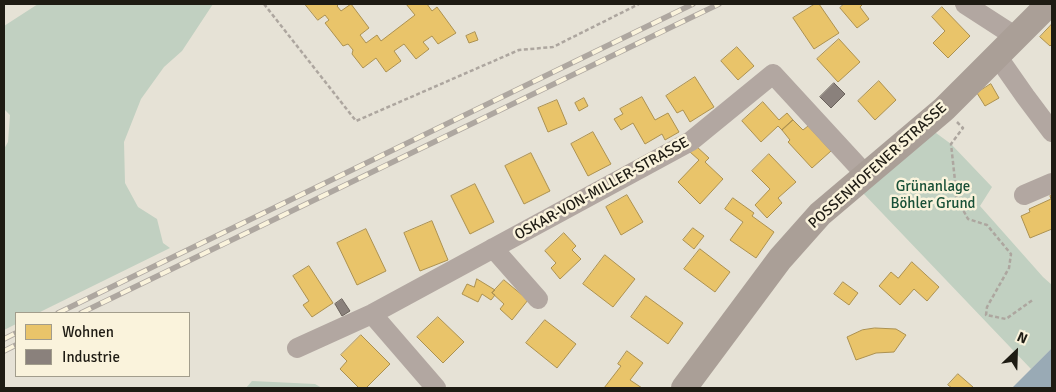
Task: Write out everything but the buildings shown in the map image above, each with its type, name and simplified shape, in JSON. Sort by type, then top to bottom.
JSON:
[{"type":"main road","name":"POSSENHOFENER STRASSE","points":[[684,388],[780,259],[820,214],[944,109],[1050,4]]},
{"type":"street","points":[[965,4],[1016,37]]},
{"type":"street","points":[[997,56],[1024,96],[1052,132]]},
{"type":"street","name":"OSKAR-VON-MILLER-STRASSE","points":[[297,348],[372,314],[691,141],[773,74],[866,175]]},
{"type":"street","points":[[1024,195],[1052,183]]},
{"type":"street","points":[[493,248],[538,299]]},
{"type":"street","points":[[372,314],[436,388]]},
{"type":"path","points":[[264,4],[356,121],[519,50],[553,47],[639,4]]},
{"type":"path","points":[[944,109],[963,128],[951,144],[957,199],[968,218],[987,225],[1011,254],[1009,268],[987,307],[986,315],[1006,319],[1034,299]]},
{"type":"green space","points":[[38,4],[213,4],[182,51],[164,67],[141,99],[124,142],[125,183],[138,207],[157,219],[163,243],[170,248],[40,312],[15,312],[15,324],[4,330],[4,149],[8,142],[10,115],[4,109],[4,26]]},
{"type":"green space","name":"Grünanlage Böhler Grund","points":[[932,130],[951,144],[992,187],[980,206],[1052,285],[1052,348],[1031,369],[862,192]]},
{"type":"green space","points":[[252,381],[315,384],[322,388],[246,388]]},
{"type":"water","points":[[1052,348],[1052,388],[1012,388]]},
{"type":"railway","points":[[60,312],[693,4]]},
{"type":"railway","points":[[83,312],[719,4]]},
{"type":"railway","points":[[4,339],[15,334]]},
{"type":"railway","points":[[4,351],[15,346]]}]
